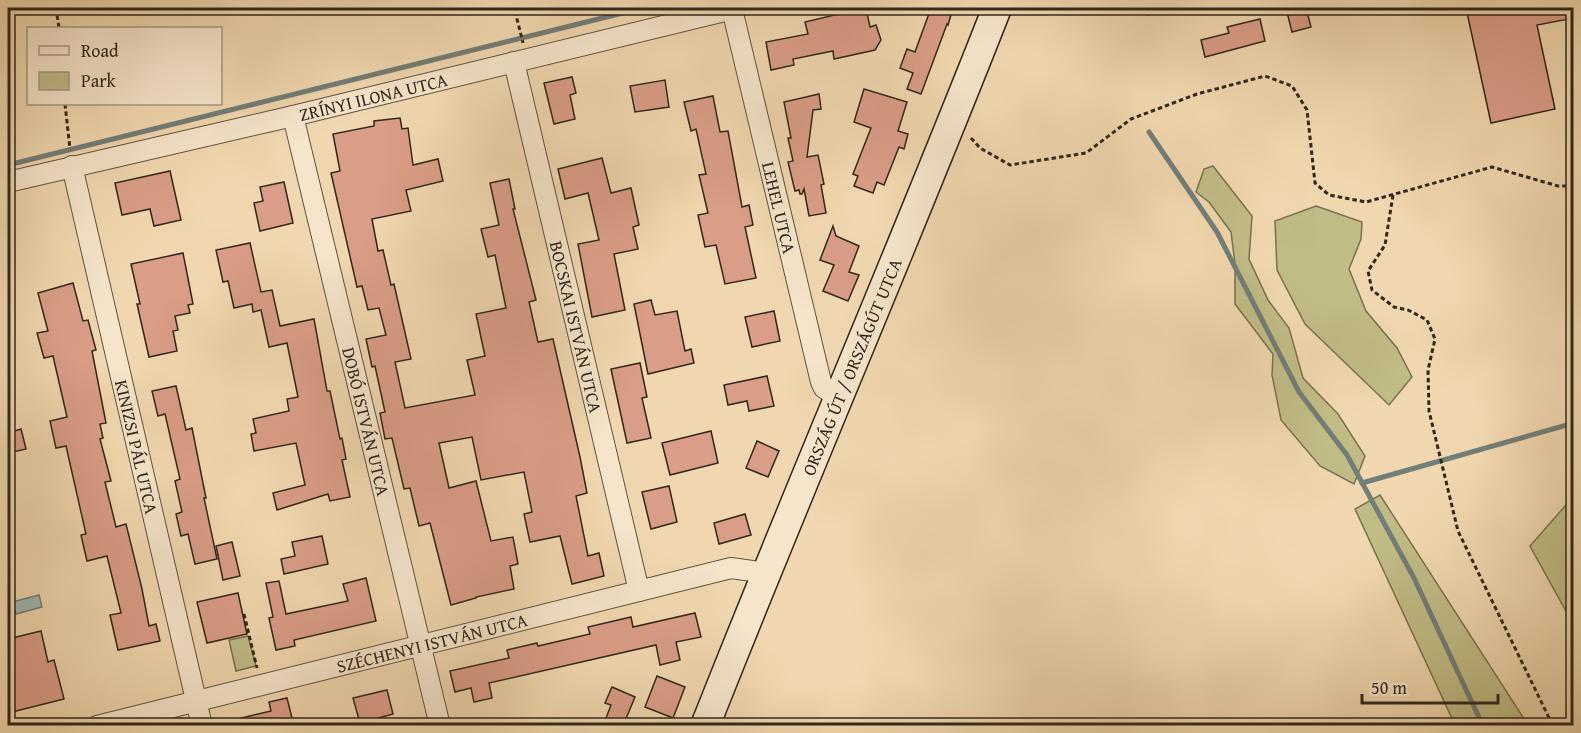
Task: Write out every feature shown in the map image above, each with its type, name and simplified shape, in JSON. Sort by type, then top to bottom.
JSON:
[{"type":"main road","name":"ORSZÁG ÚT / ORSZÁGÚT UTCA","points":[[705,726],[997,8]]},
{"type":"street","name":"ZRÍNYI ILONA UTCA","points":[[8,182],[293,116],[735,8]]},
{"type":"street","name":"LEHEL UTCA","points":[[735,8],[821,382],[824,388],[838,398]]},
{"type":"street","name":"BOCSKAI ISTVÁN UTCA","points":[[514,62],[639,591]]},
{"type":"street","name":"DOBÓ ISTVÁN UTCA","points":[[293,116],[440,726]]},
{"type":"street","name":"KINIZSI PÁL UTCA","points":[[72,166],[202,726]]},
{"type":"street","name":"SZÉCHENYI ISTVÁN UTCA","points":[[97,726],[731,568],[766,573]]},
{"type":"path","points":[[56,8],[59,27]]},
{"type":"path","points":[[1125,8],[1130,13],[1150,14],[1178,8]]},
{"type":"path","points":[[515,11],[524,45]]},
{"type":"path","points":[[953,119],[980,148],[1010,165],[1086,153],[1131,119],[1197,94],[1265,76],[1292,86],[1307,110],[1315,183],[1329,195],[1366,202],[1492,167],[1558,186],[1574,186]]},
{"type":"path","points":[[65,105],[65,122],[72,166]]},
{"type":"path","points":[[1394,194],[1385,245],[1368,271],[1372,290],[1394,307],[1408,310],[1426,320],[1435,339],[1428,370],[1429,411],[1458,531],[1553,726]]},
{"type":"path","points":[[244,614],[261,684]]},
{"type":"green space","points":[[1213,166],[1252,216],[1249,259],[1268,300],[1289,328],[1303,378],[1338,414],[1365,456],[1354,484],[1320,466],[1281,420],[1272,375],[1273,354],[1235,304],[1235,264],[1231,232],[1209,202],[1196,192],[1204,169]]},
{"type":"green space","points":[[1316,206],[1362,222],[1361,239],[1349,269],[1366,311],[1397,348],[1412,377],[1389,405],[1305,324],[1277,270],[1275,221]]},
{"type":"green space","points":[[1380,495],[1528,725],[1455,725],[1355,509]]},
{"type":"green space","points":[[1573,497],[1573,624],[1530,546]]},
{"type":"green space","points":[[248,636],[256,666],[236,671],[229,640]]},
{"type":"water","points":[[39,595],[42,607],[16,614],[12,602]]},
{"type":"building","points":[[855,8],[866,8],[870,27],[876,25],[881,40],[875,50],[834,59],[833,51],[793,59],[794,65],[771,70],[766,42],[808,34],[805,22]]},
{"type":"building","points":[[931,8],[953,8],[921,94],[907,89],[913,73],[900,68],[907,49],[915,52]]},
{"type":"building","points":[[1286,8],[1306,8],[1311,27],[1292,32]]},
{"type":"building","points":[[1466,8],[1574,8],[1574,18],[1537,25],[1555,109],[1491,123]]},
{"type":"building","points":[[1260,19],[1265,41],[1205,57],[1201,40],[1229,33],[1227,27]]},
{"type":"building","points":[[572,77],[576,93],[570,95],[575,119],[554,124],[544,83]]},
{"type":"building","points":[[665,80],[669,107],[635,112],[630,86]]},
{"type":"building","points":[[864,89],[907,102],[898,131],[908,134],[904,149],[899,147],[884,185],[877,182],[873,193],[854,186],[858,176],[853,174],[871,128],[854,122]]},
{"type":"building","points":[[819,94],[821,109],[813,110],[807,157],[818,155],[824,184],[821,185],[826,213],[809,216],[804,189],[802,194],[799,190],[795,191],[788,162],[793,161],[784,102]]},
{"type":"building","points":[[713,96],[720,132],[728,131],[742,207],[749,205],[753,225],[745,227],[756,278],[725,284],[716,245],[705,247],[698,215],[708,213],[699,175],[706,174],[696,129],[691,131],[684,102]]},
{"type":"building","points":[[400,118],[402,129],[408,128],[413,165],[438,159],[443,181],[406,190],[411,211],[372,219],[378,251],[383,250],[391,285],[394,284],[411,359],[395,362],[405,408],[475,395],[467,360],[485,356],[476,314],[506,308],[495,255],[488,257],[481,229],[499,225],[490,183],[509,179],[515,209],[513,209],[536,300],[529,302],[538,342],[553,339],[580,457],[587,493],[576,496],[588,556],[599,553],[604,576],[572,584],[560,536],[530,542],[524,514],[532,512],[524,472],[481,480],[472,437],[439,443],[449,488],[476,481],[491,541],[513,537],[518,564],[510,566],[514,589],[451,605],[430,523],[419,526],[410,488],[404,489],[392,438],[385,439],[380,413],[385,412],[375,366],[372,367],[366,339],[386,335],[379,308],[368,310],[362,286],[357,287],[331,173],[340,171],[333,134],[374,126],[374,121]]},
{"type":"building","points":[[602,158],[611,193],[631,188],[639,225],[633,227],[638,249],[614,254],[625,310],[592,317],[578,244],[599,240],[588,193],[565,199],[558,169]]},
{"type":"building","points":[[170,171],[181,220],[154,226],[150,209],[122,215],[115,183]]},
{"type":"building","points":[[284,182],[293,223],[260,231],[254,203],[263,201],[260,187]]},
{"type":"building","points":[[833,226],[836,236],[859,246],[849,272],[859,275],[848,301],[823,291],[834,265],[820,260]]},
{"type":"building","points":[[250,243],[261,292],[272,290],[280,326],[314,319],[327,391],[330,391],[340,439],[342,438],[346,459],[342,460],[350,497],[330,501],[328,494],[277,510],[273,493],[305,485],[296,443],[254,451],[251,434],[256,433],[253,419],[289,411],[287,399],[298,397],[287,343],[269,347],[261,310],[253,312],[252,304],[234,308],[228,281],[223,282],[216,250]]},
{"type":"building","points":[[183,253],[193,304],[188,305],[190,313],[175,316],[178,330],[173,331],[177,351],[149,357],[131,264]]},
{"type":"building","points":[[73,283],[83,321],[88,320],[96,350],[92,351],[106,423],[100,424],[103,438],[100,439],[111,481],[105,482],[116,527],[126,524],[149,626],[156,624],[160,641],[118,650],[110,615],[121,613],[107,556],[87,561],[81,535],[86,534],[66,446],[56,448],[50,421],[67,417],[53,356],[44,358],[37,333],[48,331],[38,293]]},
{"type":"building","points":[[651,300],[655,315],[677,311],[685,351],[691,349],[694,363],[648,374],[634,304]]},
{"type":"building","points":[[774,311],[780,341],[752,347],[745,317]]},
{"type":"building","points":[[640,363],[647,397],[642,398],[651,438],[627,443],[611,369]]},
{"type":"building","points":[[767,376],[774,406],[749,411],[747,401],[728,405],[724,385]]},
{"type":"building","points":[[176,386],[186,430],[192,428],[217,559],[195,564],[188,534],[181,536],[176,514],[182,512],[175,481],[180,479],[165,414],[158,416],[152,391]]},
{"type":"building","points":[[21,429],[26,449],[8,453],[8,433]]},
{"type":"building","points":[[711,431],[718,463],[670,475],[662,443]]},
{"type":"building","points":[[757,441],[779,451],[768,477],[746,468]]},
{"type":"building","points":[[669,486],[677,522],[651,529],[642,492]]},
{"type":"building","points":[[745,514],[751,535],[719,544],[714,523]]},
{"type":"building","points":[[322,536],[328,564],[284,574],[281,559],[295,556],[292,542]]},
{"type":"building","points":[[232,542],[240,576],[223,580],[216,546]]},
{"type":"building","points":[[366,578],[376,621],[294,640],[295,646],[276,650],[269,618],[273,617],[266,583],[279,581],[286,614],[348,601],[343,584]]},
{"type":"building","points":[[238,593],[247,634],[207,643],[197,602]]},
{"type":"building","points":[[695,613],[701,637],[676,642],[680,660],[660,665],[656,645],[489,683],[492,698],[474,702],[471,688],[455,692],[450,671],[509,658],[507,650],[537,643],[538,646],[590,634],[588,627],[631,617],[633,627]]},
{"type":"building","points":[[41,631],[48,662],[54,660],[64,699],[8,713],[8,639]]},
{"type":"building","points":[[657,676],[685,687],[673,718],[645,707]]},
{"type":"building","points":[[612,687],[635,697],[623,726],[603,726],[611,705],[605,703]]},
{"type":"building","points":[[387,690],[393,714],[360,723],[353,698]]},
{"type":"building","points":[[287,698],[293,722],[280,726],[233,726],[233,720],[271,711],[269,702]]},
{"type":"waterway","points":[[8,165],[643,8]]},
{"type":"waterway","points":[[1149,132],[1217,232],[1299,392],[1347,455],[1414,578],[1483,726]]},
{"type":"waterway","points":[[1362,483],[1574,423]]}]
